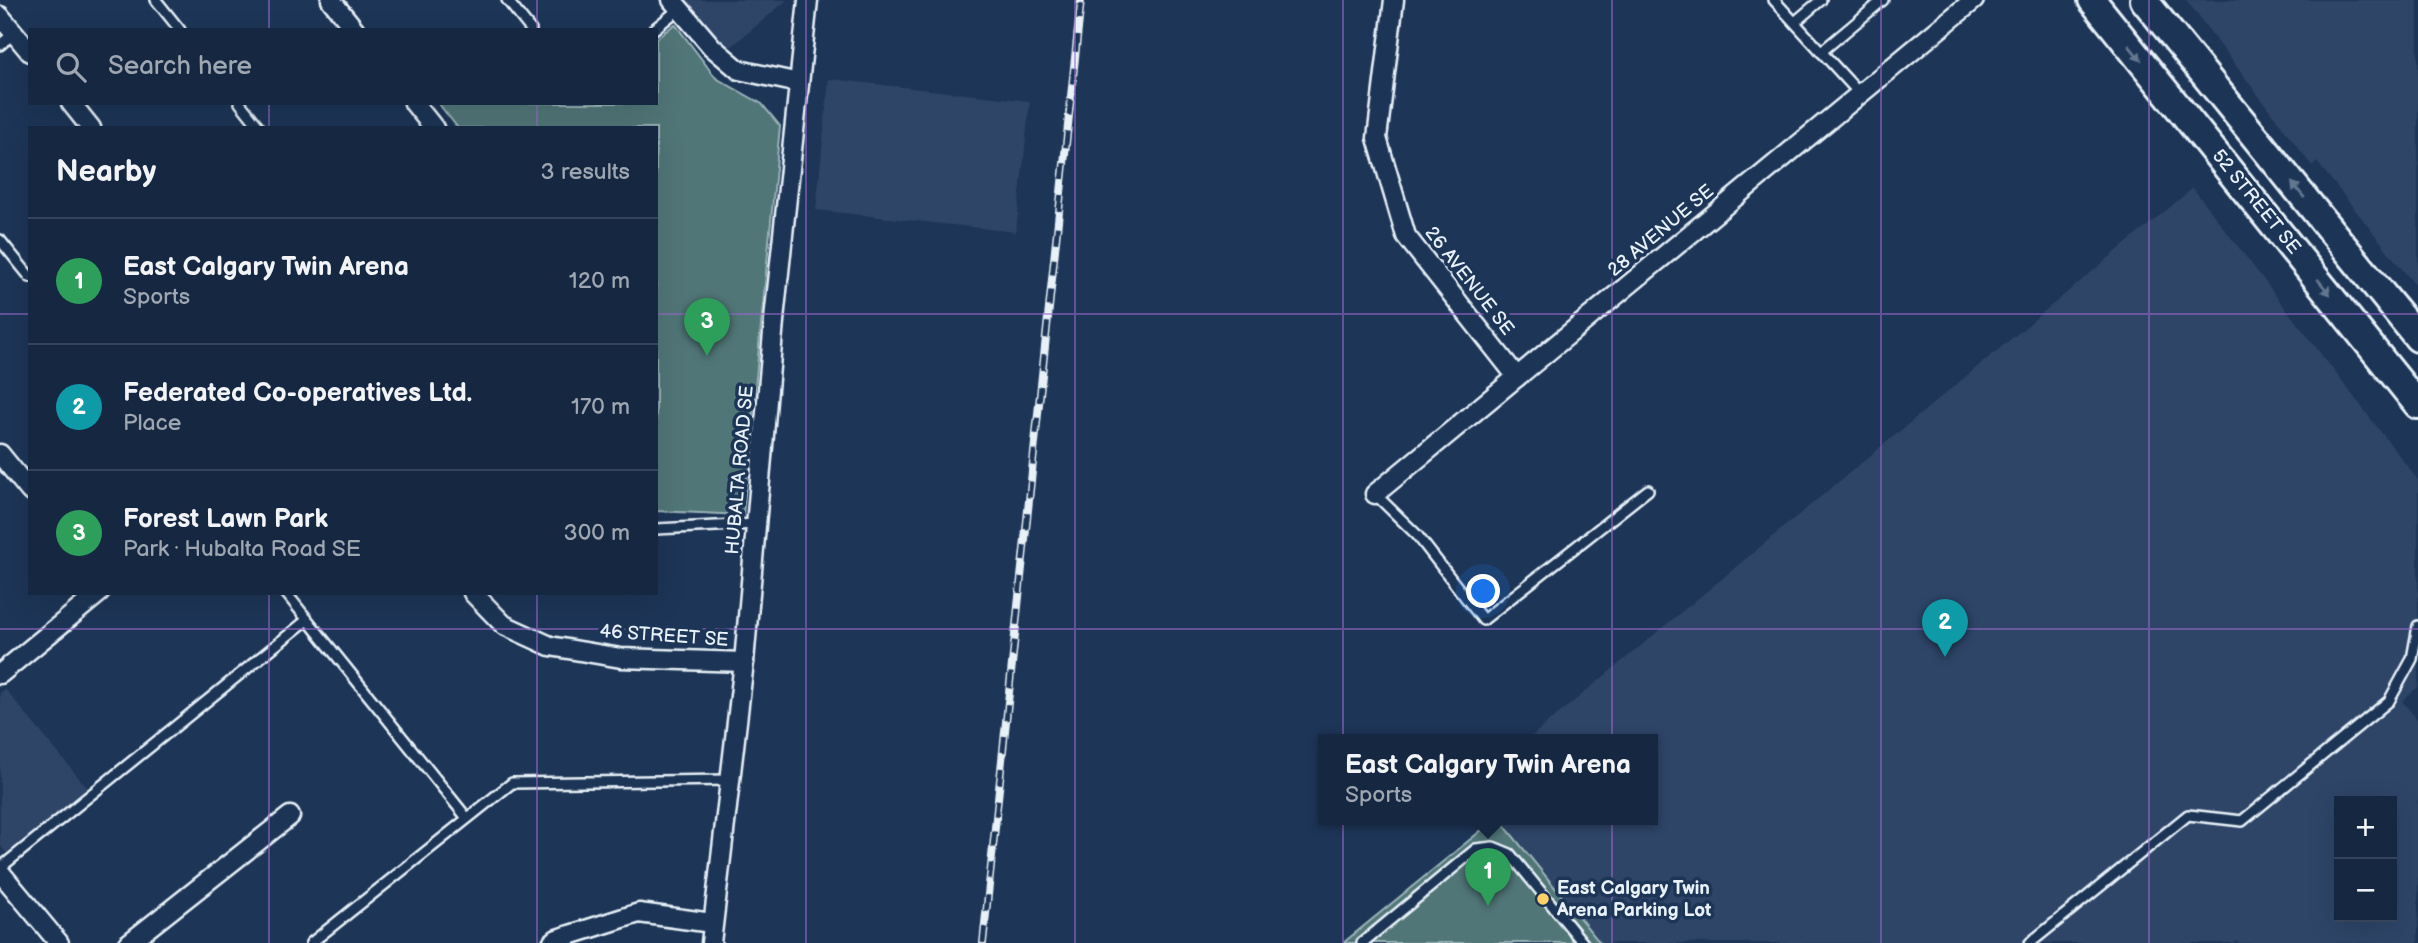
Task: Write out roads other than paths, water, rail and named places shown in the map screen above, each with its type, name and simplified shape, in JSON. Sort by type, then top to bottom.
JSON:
[{"type":"main road","name":"52 STREET SE","points":[[2092,0],[2418,405]]},
{"type":"main road","name":"52 STREET SE","points":[[2144,0],[2418,338]]},
{"type":"street","points":[[331,0],[353,28]]},
{"type":"street","name":"HUBALTA ROAD SE","points":[[711,943],[744,662],[775,310],[808,0]]},
{"type":"street","name":"26 AVENUE SE","points":[[1394,0],[1377,138],[1406,236],[1517,377]]},
{"type":"street","name":"28 AVENUE SE","points":[[1375,494],[1974,0]]},
{"type":"street","points":[[675,4],[712,47],[739,71],[799,83]]},
{"type":"street","points":[[0,16],[28,50]]},
{"type":"street","points":[[73,105],[89,126]]},
{"type":"street","points":[[416,105],[432,126]]},
{"type":"street","points":[[0,454],[28,489]]},
{"type":"street","points":[[2,668],[96,595]]},
{"type":"street","name":"46 STREET SE","points":[[474,595],[504,625],[550,646],[621,658],[744,662]]},
{"type":"street","points":[[129,943],[290,816]]},
{"type":"street","points":[[0,870],[59,943]]},
{"type":"street","points":[[552,943],[557,939],[639,913],[712,923]]},
{"type":"lane","points":[[156,0],[178,28]]},
{"type":"lane","points":[[507,0],[529,28]]},
{"type":"lane","points":[[1774,0],[1860,94]]},
{"type":"lane","points":[[1795,22],[1821,0]]},
{"type":"lane","points":[[1821,52],[1883,0]]},
{"type":"lane","points":[[655,28],[675,4]]},
{"type":"lane","points":[[0,45],[14,33]]},
{"type":"lane","points":[[242,105],[258,126]]},
{"type":"lane","points":[[0,240],[28,275]]},
{"type":"lane","points":[[1375,494],[1417,535],[1483,621],[1648,490]]},
{"type":"lane","points":[[658,529],[757,524]]},
{"type":"lane","points":[[288,595],[467,818]]},
{"type":"lane","points":[[0,870],[307,620]]},
{"type":"lane","points":[[2030,943],[2188,815],[2242,821],[2284,787],[2389,701],[2412,659],[2418,626]]},
{"type":"lane","points":[[311,943],[512,783],[730,780]]},
{"type":"lane","points":[[1362,943],[1476,849],[1493,847],[1510,854],[1583,943]]},
{"type":"railway","points":[[983,943],[1081,0]]},
{"type":"place","name":"Forest Lawn Park","points":[[707,356]]},
{"type":"place","name":"Federated Co-operatives Ltd.","points":[[1945,657]]},
{"type":"place","name":"East Calgary Twin Arena Parking Lot","points":[[1543,899]]},
{"type":"place","name":"East Calgary Twin Arena","points":[[1488,906]]}]
